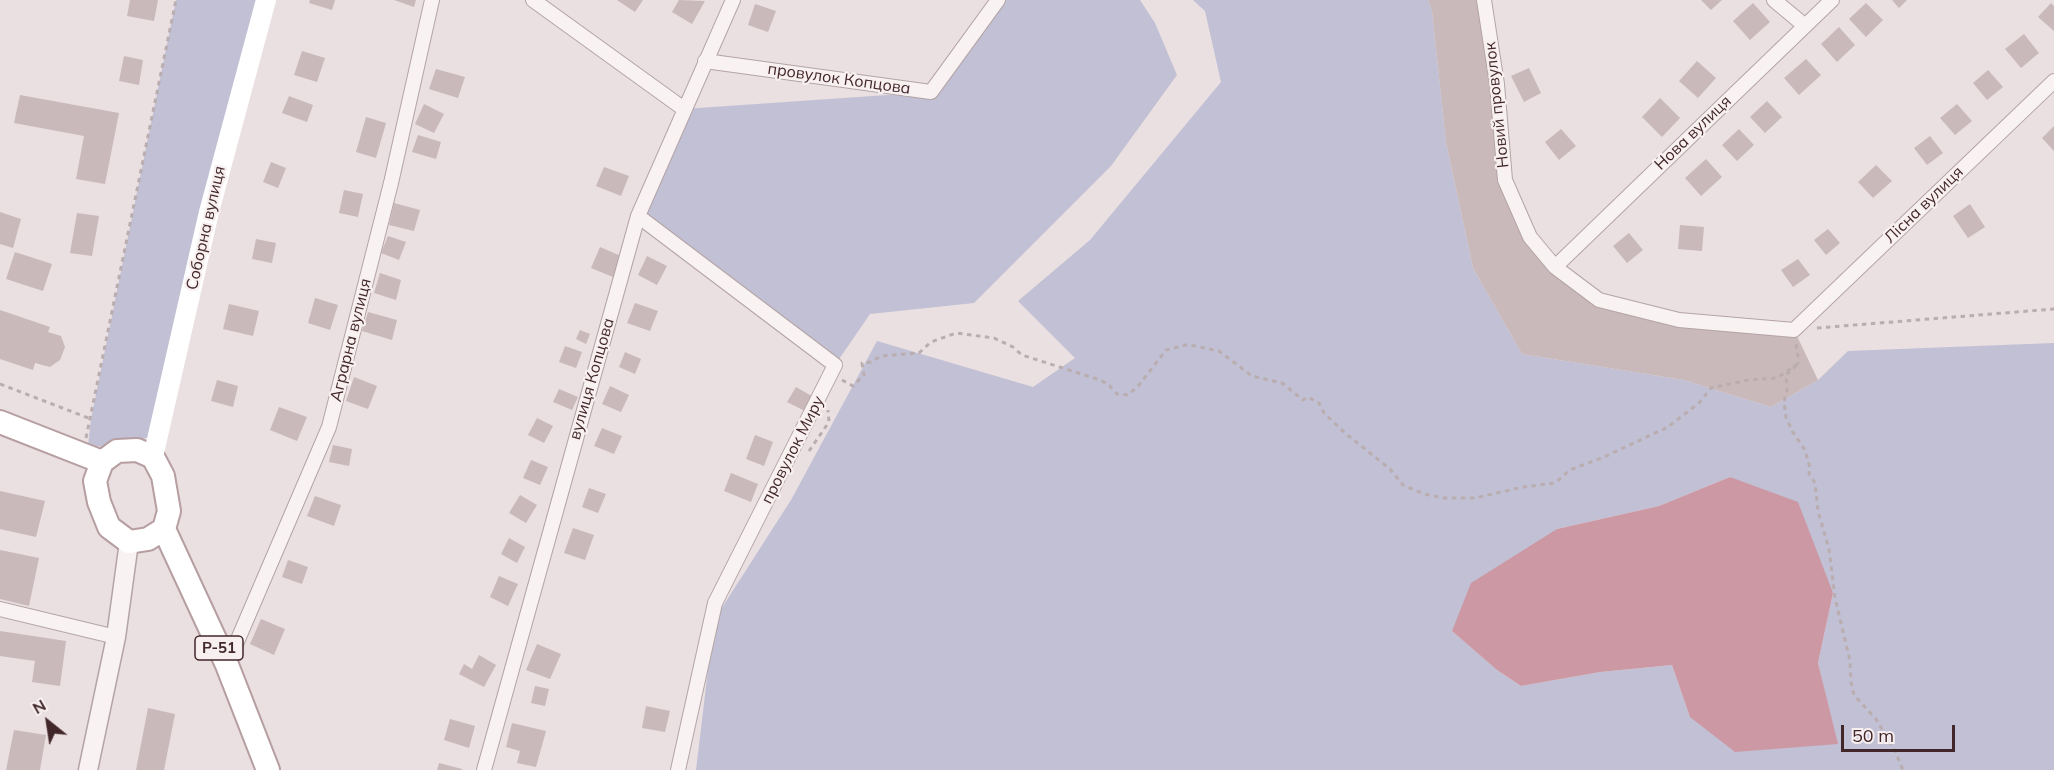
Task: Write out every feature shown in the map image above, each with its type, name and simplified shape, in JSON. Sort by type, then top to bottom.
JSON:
[{"type":"main road","name":"Соборна вулиця","points":[[153,458],[208,212],[266,0]]},
{"type":"main road","points":[[0,422],[92,458],[137,450],[153,458],[164,476],[168,494],[169,511],[164,529],[148,539],[129,542],[110,526],[99,502],[92,458]]},
{"type":"main road","name":"Р-51","points":[[164,529],[228,665],[268,770]]},
{"type":"street","name":"Аграрна вулиця","points":[[228,665],[329,427],[391,183],[432,0]]},
{"type":"street","points":[[533,0],[684,109]]},
{"type":"street","name":"вулиця Копцова","points":[[484,770],[638,216],[733,0]]},
{"type":"street","name":"провулок Копцова","points":[[705,61],[931,92],[998,0]]},
{"type":"street","name":"Новий провулок","points":[[1484,0],[1497,84],[1505,180],[1530,237],[1555,267],[1599,300],[1679,320],[1794,330]]},
{"type":"street","points":[[1774,0],[1804,26]]},
{"type":"street","name":"Нова вулиця","points":[[1555,267],[1832,0]]},
{"type":"street","name":"Лісна вулиця","points":[[1794,330],[2054,81]]},
{"type":"street","name":"провулок Миру","points":[[638,216],[835,364],[716,603],[678,770]]},
{"type":"street","points":[[88,770],[116,637],[129,542]]},
{"type":"street","points":[[0,609],[116,637]]},
{"type":"path","points":[[92,458],[91,419],[176,0]]},
{"type":"path","points":[[1799,363],[1794,330],[2054,309]]},
{"type":"path","points":[[836,386],[842,379],[853,386],[864,375],[862,363],[871,363],[881,356],[919,353],[931,342],[956,333],[994,338],[1022,355],[1100,380],[1108,384],[1117,394],[1128,395],[1139,385],[1166,350],[1186,345],[1195,346],[1219,351],[1252,376],[1282,382],[1303,400],[1308,397],[1319,403],[1324,413],[1390,469],[1403,485],[1434,496],[1475,498],[1523,487],[1555,483],[1570,470],[1668,427],[1699,403],[1712,388],[1748,380],[1777,378],[1799,363]]},
{"type":"path","points":[[1799,363],[1786,375],[1787,390],[1784,402],[1786,417],[1805,450],[1810,468],[1809,474],[1815,483],[1818,511],[1828,549],[1835,598],[1850,661],[1854,695],[1876,719],[1895,751],[1903,770]]},
{"type":"path","points":[[0,384],[91,419]]},
{"type":"path","points":[[809,452],[829,422],[826,399]]},
{"type":"shaded area","points":[[176,0],[266,0],[153,436],[112,447],[88,446],[91,419]]},
{"type":"shaded area","points":[[998,0],[1140,0],[1155,23],[1177,75],[1111,166],[974,303],[870,314],[835,365],[638,216],[684,109],[931,92]]},
{"type":"shaded area","points":[[1193,0],[1428,0],[1432,11],[1446,142],[1473,268],[1522,354],[1684,380],[1771,407],[1818,380],[1848,351],[2054,343],[2054,770],[696,770],[714,620],[791,500],[877,341],[1033,387],[1075,358],[1018,301],[1090,240],[1221,82],[1205,11]],"holes":[[[1730,477],[1833,593],[1818,663],[1837,744],[1690,717],[1672,665],[1600,672],[1521,686],[1497,670],[1452,631],[1557,529],[1659,506]]]},
{"type":"shaded area","points":[[1730,477],[1798,502],[1833,593],[1818,663],[1838,744],[1735,752],[1690,717],[1672,665],[1600,672],[1521,686],[1497,670],[1452,631],[1471,583],[1557,529],[1659,506]]},
{"type":"building","points":[[130,0],[158,0],[154,21],[127,16]]},
{"type":"building","points":[[310,0],[335,0],[332,10],[309,3]]},
{"type":"building","points":[[394,0],[416,0],[414,7]]},
{"type":"building","points":[[617,0],[643,0],[635,12]]},
{"type":"building","points":[[679,0],[705,1],[692,24],[672,12]]},
{"type":"building","points":[[1428,0],[1484,0],[1505,180],[1530,237],[1599,300],[1679,320],[1794,330],[1818,380],[1771,407],[1684,380],[1522,354],[1473,268],[1446,142],[1432,11]]},
{"type":"building","points":[[1701,0],[1722,0],[1711,10]]},
{"type":"building","points":[[1892,0],[1907,0],[1899,8]]},
{"type":"building","points":[[1753,3],[1770,22],[1750,40],[1733,21]]},
{"type":"building","points":[[1866,3],[1883,20],[1866,37],[1849,19]]},
{"type":"building","points":[[2051,3],[2054,6],[2054,31],[2038,17]]},
{"type":"building","points":[[755,4],[776,11],[768,32],[748,25]]},
{"type":"building","points":[[1839,27],[1855,45],[1837,62],[1821,44]]},
{"type":"building","points":[[2024,34],[2039,53],[2021,68],[2005,49]]},
{"type":"building","points":[[302,51],[325,58],[317,82],[294,75]]},
{"type":"building","points":[[124,56],[143,60],[139,85],[119,81]]},
{"type":"building","points":[[1806,59],[1821,75],[1799,95],[1784,78]]},
{"type":"building","points":[[1697,61],[1716,78],[1698,98],[1679,81]]},
{"type":"building","points":[[1529,68],[1541,93],[1524,102],[1511,76]]},
{"type":"building","points":[[436,69],[465,77],[458,98],[429,89]]},
{"type":"building","points":[[1988,70],[2003,87],[1987,100],[1973,83]]},
{"type":"building","points":[[20,95],[119,113],[105,184],[76,179],[84,136],[14,123]]},
{"type":"building","points":[[289,96],[313,105],[307,122],[282,113]]},
{"type":"building","points":[[1660,98],[1680,118],[1662,137],[1642,117]]},
{"type":"building","points":[[1767,101],[1782,117],[1765,133],[1750,117]]},
{"type":"building","points":[[424,104],[444,114],[434,133],[415,124]]},
{"type":"building","points":[[1957,104],[1972,121],[1955,135],[1940,118]]},
{"type":"building","points":[[366,117],[386,123],[376,158],[356,152]]},
{"type":"building","points":[[2054,126],[2054,151],[2042,138]]},
{"type":"building","points":[[1561,129],[1576,146],[1559,160],[1545,142]]},
{"type":"building","points":[[1739,129],[1754,145],[1737,161],[1722,145]]},
{"type":"building","points":[[418,135],[441,142],[436,159],[412,152]]},
{"type":"building","points":[[1930,136],[1943,153],[1927,165],[1914,148]]},
{"type":"building","points":[[1706,159],[1722,177],[1701,196],[1685,178]]},
{"type":"building","points":[[271,162],[286,168],[278,188],[263,182]]},
{"type":"building","points":[[1876,165],[1892,181],[1873,198],[1858,182]]},
{"type":"building","points":[[604,167],[629,176],[621,196],[596,186]]},
{"type":"building","points":[[344,190],[363,194],[358,217],[339,213]]},
{"type":"building","points":[[394,203],[420,210],[414,231],[389,225]]},
{"type":"building","points":[[1970,204],[1985,227],[1968,238],[1953,216]]},
{"type":"building","points":[[0,212],[21,219],[13,248],[0,244]]},
{"type":"building","points":[[77,213],[99,216],[92,256],[70,253]]},
{"type":"building","points":[[1680,225],[1704,227],[1702,251],[1678,249]]},
{"type":"building","points":[[1828,229],[1840,243],[1826,255],[1814,240]]},
{"type":"building","points":[[1629,233],[1643,250],[1627,263],[1613,246]]},
{"type":"building","points":[[388,236],[406,242],[399,260],[381,253]]},
{"type":"building","points":[[256,239],[276,243],[272,263],[252,259]]},
{"type":"building","points":[[600,247],[621,256],[613,277],[591,268]]},
{"type":"building","points":[[15,252],[52,264],[43,291],[6,279]]},
{"type":"building","points":[[647,256],[667,266],[657,285],[638,275]]},
{"type":"building","points":[[1798,259],[1810,275],[1793,287],[1781,270]]},
{"type":"building","points":[[380,273],[401,280],[396,300],[374,293]]},
{"type":"building","points":[[315,298],[338,305],[330,330],[308,323]]},
{"type":"building","points":[[635,303],[658,311],[650,331],[627,323]]},
{"type":"building","points":[[229,304],[259,311],[253,336],[223,329]]},
{"type":"building","points":[[0,310],[50,327],[48,332],[61,336],[65,347],[60,360],[50,367],[35,363],[33,370],[0,359]]},
{"type":"building","points":[[368,312],[397,320],[392,340],[362,331]]},
{"type":"building","points":[[580,330],[590,334],[586,344],[576,339]]},
{"type":"building","points":[[565,346],[582,352],[576,368],[559,362]]},
{"type":"building","points":[[625,352],[641,359],[635,374],[619,367]]},
{"type":"building","points":[[354,377],[377,386],[368,409],[346,401]]},
{"type":"building","points":[[217,380],[238,386],[233,407],[211,401]]},
{"type":"building","points":[[610,386],[629,395],[621,412],[602,404]]},
{"type":"building","points":[[796,387],[817,399],[809,413],[787,402]]},
{"type":"building","points":[[559,389],[578,397],[572,410],[553,402]]},
{"type":"building","points":[[279,407],[307,417],[297,441],[270,430]]},
{"type":"building","points":[[537,418],[553,426],[544,443],[528,435]]},
{"type":"building","points":[[602,428],[622,436],[614,454],[594,446]]},
{"type":"building","points":[[755,435],[773,442],[764,466],[746,459]]},
{"type":"building","points":[[333,445],[352,449],[349,466],[329,462]]},
{"type":"building","points":[[531,460],[548,467],[540,485],[523,478]]},
{"type":"building","points":[[731,473],[758,484],[751,502],[724,491]]},
{"type":"building","points":[[589,488],[606,494],[598,513],[582,507]]},
{"type":"building","points":[[0,491],[45,501],[36,537],[0,529]]},
{"type":"building","points":[[520,495],[537,505],[526,523],[509,513]]},
{"type":"building","points":[[315,496],[341,505],[334,526],[307,516]]},
{"type":"building","points":[[573,528],[594,535],[585,560],[564,553]]},
{"type":"building","points":[[509,538],[525,547],[517,563],[501,554]]},
{"type":"building","points":[[0,550],[39,558],[29,606],[0,599]]},
{"type":"building","points":[[288,560],[308,567],[302,584],[282,577]]},
{"type":"building","points":[[499,576],[518,584],[508,606],[490,597]]},
{"type":"building","points":[[261,619],[285,629],[274,655],[250,644]]},
{"type":"building","points":[[0,631],[66,641],[60,686],[32,682],[35,661],[0,656]]},
{"type":"building","points":[[537,644],[561,654],[550,679],[526,670]]},
{"type":"building","points":[[479,655],[496,665],[484,687],[459,674],[464,664],[472,669]]},
{"type":"building","points":[[535,686],[549,689],[545,706],[531,703]]},
{"type":"building","points":[[646,706],[670,711],[665,732],[642,728]]},
{"type":"building","points":[[148,708],[175,714],[164,770],[136,770]]},
{"type":"building","points":[[450,719],[475,726],[469,748],[444,740]]},
{"type":"building","points":[[512,723],[546,731],[536,767],[517,763],[520,751],[506,747]]},
{"type":"building","points":[[14,730],[46,735],[40,770],[6,770]]},
{"type":"building","points":[[439,763],[462,769],[462,770],[437,770]]}]
